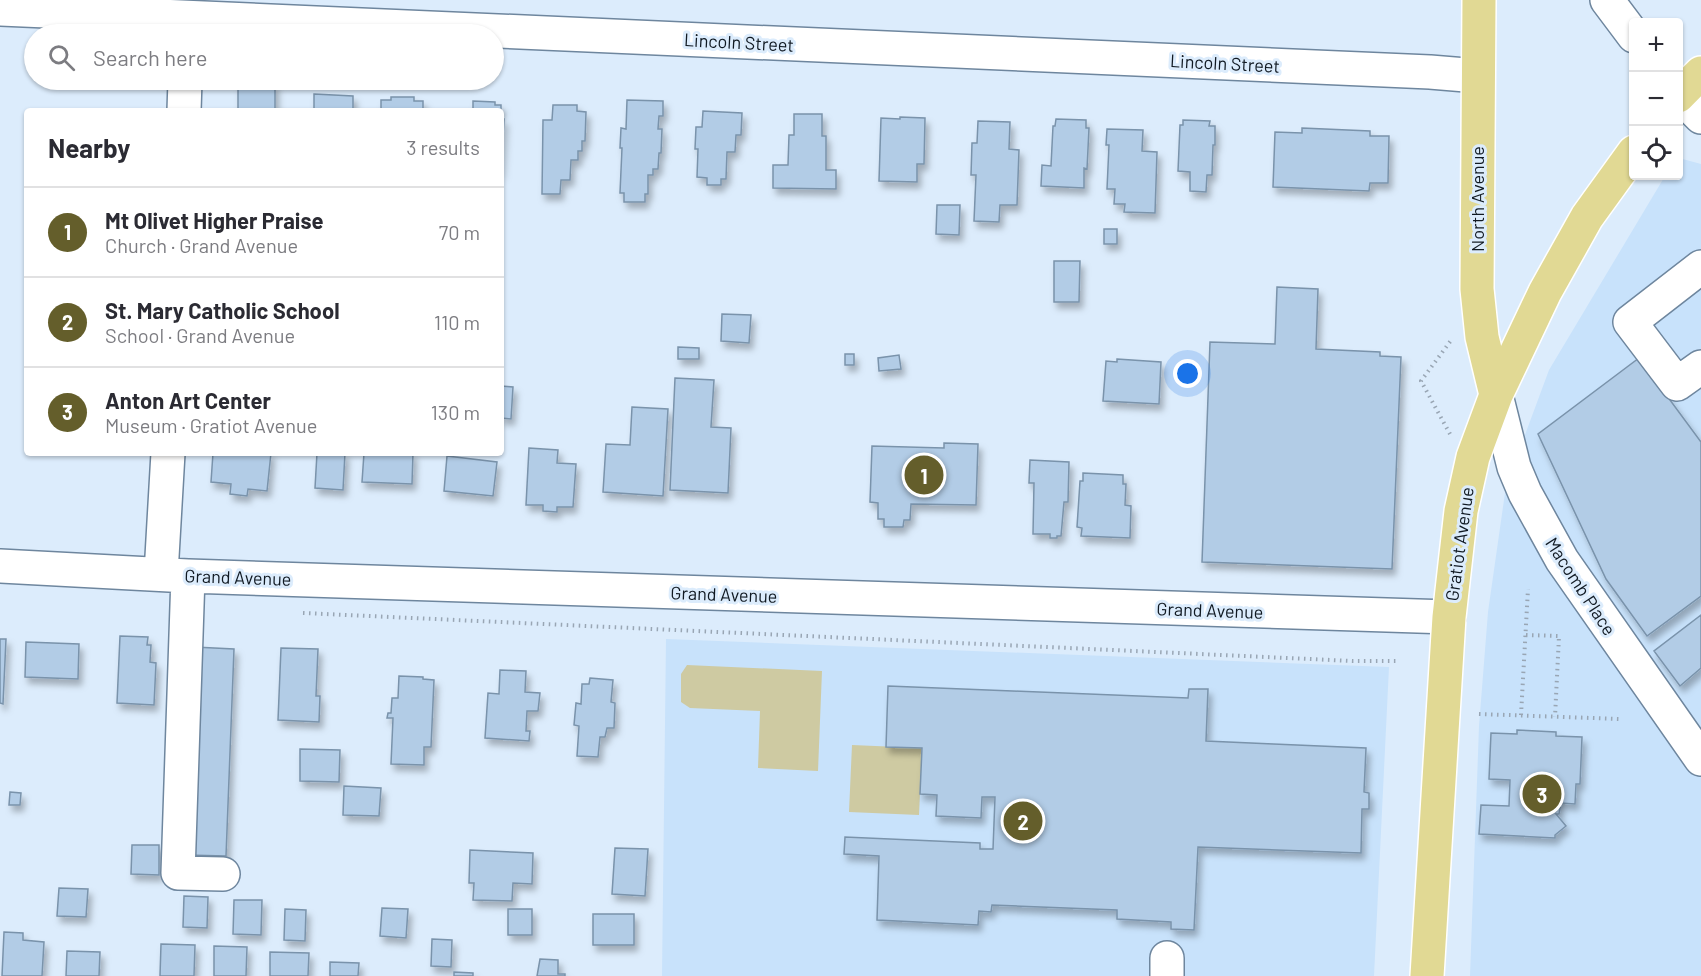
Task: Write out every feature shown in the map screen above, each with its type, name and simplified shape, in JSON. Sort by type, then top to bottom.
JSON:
[{"type":"main road","name":"North Avenue","points":[[1479,0],[1477,289],[1482,337],[1496,396]]},
{"type":"main road","name":"Gratiot Avenue","points":[[1427,976],[1449,617],[1461,511],[1473,457],[1496,396],[1545,292],[1587,217],[1629,159]]},
{"type":"street","points":[[1607,0],[1629,29]]},
{"type":"street","name":"Lincoln Street","points":[[0,9],[326,24]]},
{"type":"street","name":"Lincoln Street","points":[[504,32],[1430,72],[1478,76]]},
{"type":"street","points":[[184,108],[185,90]]},
{"type":"street","points":[[1701,267],[1630,322],[1677,384],[1701,368]]},
{"type":"street","name":"Macomb Place","points":[[1496,396],[1514,467],[1525,493],[1562,560],[1701,759]]},
{"type":"street","points":[[168,456],[175,575],[178,873],[223,874]]},
{"type":"street","name":"Grand Avenue","points":[[0,566],[175,575],[1449,617]]},
{"type":"path","points":[[1452,338],[1421,381],[1452,438]]},
{"type":"path","points":[[1521,716],[1528,590]]},
{"type":"path","points":[[295,613],[1353,661],[1398,661]]},
{"type":"path","points":[[1526,635],[1559,636],[1555,717]]},
{"type":"path","points":[[1479,714],[1620,719]]},
{"type":"shaded area","points":[[1683,159],[1701,164],[1701,976],[1470,976],[1479,726],[1488,612],[1506,486],[1549,370],[1663,180],[1683,180]]},
{"type":"shaded area","points":[[666,639],[1389,667],[1374,976],[662,976]]},
{"type":"shaded area","points":[[687,665],[822,671],[818,771],[758,768],[760,711],[690,708],[681,702],[681,674]]},
{"type":"shaded area","points":[[852,745],[922,748],[919,815],[849,812]]},
{"type":"building","points":[[238,90],[275,90],[275,108],[238,108]]},
{"type":"building","points":[[314,94],[353,96],[353,108],[314,108]]},
{"type":"building","points":[[391,97],[414,97],[414,101],[423,101],[423,108],[381,108],[381,100],[391,100]]},
{"type":"building","points":[[627,100],[663,101],[663,116],[659,116],[658,129],[662,129],[661,153],[659,153],[658,169],[653,169],[653,175],[648,175],[648,194],[645,194],[645,202],[624,202],[624,193],[620,193],[621,128],[626,129]]},
{"type":"building","points":[[473,101],[495,102],[495,105],[501,105],[501,108],[473,108]]},
{"type":"building","points":[[553,105],[577,105],[577,111],[586,112],[585,141],[582,141],[582,151],[578,151],[578,160],[571,160],[570,180],[561,180],[560,194],[542,194],[543,120],[552,120]]},
{"type":"building","points":[[703,111],[742,113],[741,135],[736,135],[735,152],[727,152],[726,179],[721,179],[721,185],[707,185],[707,178],[697,177],[696,127],[702,127]]},
{"type":"building","points":[[794,114],[822,114],[822,136],[826,136],[826,170],[836,170],[836,189],[773,188],[773,165],[788,165],[789,135],[794,135]]},
{"type":"building","points":[[900,117],[925,118],[924,164],[917,164],[917,182],[879,181],[881,118],[900,119]]},
{"type":"building","points":[[1056,119],[1086,120],[1086,128],[1089,128],[1084,188],[1041,186],[1042,165],[1051,166],[1053,126],[1055,126]]},
{"type":"building","points":[[1183,120],[1210,121],[1209,126],[1215,126],[1212,175],[1207,175],[1206,192],[1190,191],[1190,172],[1178,171],[1180,125],[1183,125]]},
{"type":"building","points":[[978,121],[1010,122],[1009,149],[1019,150],[1017,205],[1000,205],[999,222],[974,221],[976,175],[971,175],[972,143],[977,143]]},
{"type":"building","points":[[1302,128],[1370,131],[1370,136],[1389,136],[1388,183],[1370,183],[1369,191],[1273,187],[1275,132],[1302,133]]},
{"type":"building","points":[[1107,129],[1143,130],[1142,151],[1157,152],[1155,213],[1124,212],[1125,204],[1114,204],[1115,189],[1107,189],[1109,145],[1106,145]]},
{"type":"building","points":[[937,205],[960,205],[959,235],[936,234]]},
{"type":"building","points":[[1104,229],[1117,229],[1117,244],[1104,244]]},
{"type":"building","points":[[1054,261],[1080,261],[1079,302],[1054,302]]},
{"type":"building","points":[[1277,287],[1318,289],[1316,349],[1380,352],[1380,356],[1401,357],[1392,569],[1202,562],[1210,342],[1275,344]]},
{"type":"building","points":[[722,314],[751,315],[749,343],[721,341]]},
{"type":"building","points":[[678,347],[699,348],[699,359],[678,359]]},
{"type":"building","points":[[845,354],[854,354],[854,365],[845,365]]},
{"type":"building","points":[[899,355],[901,369],[879,371],[878,358]]},
{"type":"building","points":[[1639,358],[1701,442],[1701,596],[1647,636],[1606,579],[1538,434]]},
{"type":"building","points":[[1117,359],[1161,362],[1159,404],[1103,401],[1106,361],[1117,362]]},
{"type":"building","points":[[675,378],[714,380],[711,427],[731,428],[728,493],[670,490]]},
{"type":"building","points":[[504,386],[513,387],[511,419],[504,418]]},
{"type":"building","points":[[632,407],[668,409],[663,496],[603,492],[606,444],[630,445]]},
{"type":"building","points":[[944,443],[978,444],[976,505],[911,504],[910,520],[904,520],[903,527],[884,527],[884,519],[878,519],[878,503],[870,502],[872,446],[944,448]]},
{"type":"building","points":[[529,448],[558,450],[557,463],[576,464],[573,507],[557,507],[557,512],[543,511],[543,505],[526,505]]},
{"type":"building","points":[[213,456],[271,456],[267,491],[248,489],[247,496],[230,494],[231,484],[211,482]]},
{"type":"building","points":[[317,456],[345,456],[343,490],[315,488]]},
{"type":"building","points":[[364,456],[413,456],[412,484],[362,482]]},
{"type":"building","points":[[447,456],[497,462],[493,496],[444,491]]},
{"type":"building","points":[[1030,460],[1069,462],[1068,502],[1064,502],[1061,536],[1057,538],[1050,538],[1050,534],[1033,534],[1034,483],[1029,483]]},
{"type":"building","points":[[1083,473],[1123,475],[1123,484],[1126,484],[1125,505],[1131,506],[1130,538],[1081,536],[1082,528],[1077,527],[1080,481],[1083,481]]},
{"type":"building","points":[[1701,615],[1701,668],[1680,686],[1654,651]]},
{"type":"building","points":[[120,636],[148,637],[147,645],[151,645],[150,662],[156,663],[154,705],[117,703]]},
{"type":"building","points":[[0,639],[6,639],[3,704],[0,703]]},
{"type":"building","points":[[26,642],[79,644],[78,679],[25,677]]},
{"type":"building","points":[[194,647],[234,649],[226,856],[186,855]]},
{"type":"building","points":[[281,648],[318,649],[316,696],[320,696],[319,722],[278,720]]},
{"type":"building","points":[[500,670],[526,671],[525,692],[540,693],[538,711],[527,711],[526,731],[530,731],[529,741],[485,738],[488,693],[499,694]]},
{"type":"building","points":[[399,676],[434,680],[431,747],[424,747],[424,765],[391,764],[393,718],[387,718],[388,713],[391,713],[392,698],[398,698]]},
{"type":"building","points":[[590,678],[613,680],[611,702],[615,703],[614,728],[607,728],[605,737],[600,737],[598,757],[577,756],[579,726],[574,725],[576,703],[581,704],[582,684],[589,684]]},
{"type":"building","points":[[888,686],[1188,698],[1189,689],[1208,689],[1206,741],[1366,748],[1364,792],[1369,793],[1369,809],[1362,809],[1361,853],[1198,847],[1194,930],[1171,929],[1171,922],[1117,919],[1117,910],[992,905],[991,912],[979,911],[978,925],[877,920],[879,856],[844,854],[845,837],[980,843],[980,849],[993,849],[995,797],[982,797],[981,818],[936,816],[937,795],[920,794],[922,748],[886,747]]},
{"type":"building","points":[[1517,730],[1556,732],[1556,736],[1582,737],[1580,784],[1576,784],[1575,804],[1561,803],[1559,814],[1556,814],[1566,826],[1555,835],[1555,838],[1479,834],[1481,805],[1509,806],[1510,780],[1489,779],[1491,733],[1517,734]]},
{"type":"building","points":[[300,749],[340,750],[339,782],[300,781]]},
{"type":"building","points":[[344,786],[381,788],[379,816],[343,815]]},
{"type":"building","points":[[10,792],[21,793],[20,805],[9,805]]},
{"type":"building","points":[[132,845],[159,845],[159,875],[131,874]]},
{"type":"building","points":[[615,848],[648,849],[645,896],[612,894]]},
{"type":"building","points":[[470,850],[533,853],[532,884],[513,883],[512,901],[473,900],[474,883],[469,883]]},
{"type":"building","points":[[59,888],[88,889],[86,917],[57,916]]},
{"type":"building","points":[[184,896],[208,897],[207,928],[183,927]]},
{"type":"building","points":[[234,900],[262,900],[261,935],[233,934]]},
{"type":"building","points":[[382,908],[408,909],[406,938],[380,936]]},
{"type":"building","points":[[285,909],[306,910],[305,941],[284,940]]},
{"type":"building","points":[[508,909],[532,909],[532,935],[508,935]]},
{"type":"building","points":[[593,914],[634,914],[634,945],[593,945]]},
{"type":"building","points":[[4,932],[23,933],[23,940],[44,942],[42,976],[2,976]]},
{"type":"building","points":[[432,939],[452,940],[451,967],[431,966]]},
{"type":"building","points":[[161,944],[195,945],[194,976],[160,976]]},
{"type":"building","points":[[214,946],[247,947],[246,976],[214,976]]},
{"type":"building","points":[[67,951],[100,952],[99,976],[66,976]]},
{"type":"building","points":[[270,952],[309,953],[308,976],[270,976]]},
{"type":"building","points":[[540,959],[558,960],[558,974],[565,974],[565,976],[537,976]]},
{"type":"building","points":[[330,962],[359,963],[358,976],[330,976]]},
{"type":"building","points":[[454,972],[473,973],[473,976],[454,976]]},
{"type":"place","name":"Mt Olivet Higher Praise","points":[[924,475]]},
{"type":"place","name":"Anton Art Center","points":[[1542,794]]},
{"type":"place","name":"St. Mary Catholic School","points":[[1023,821]]}]
